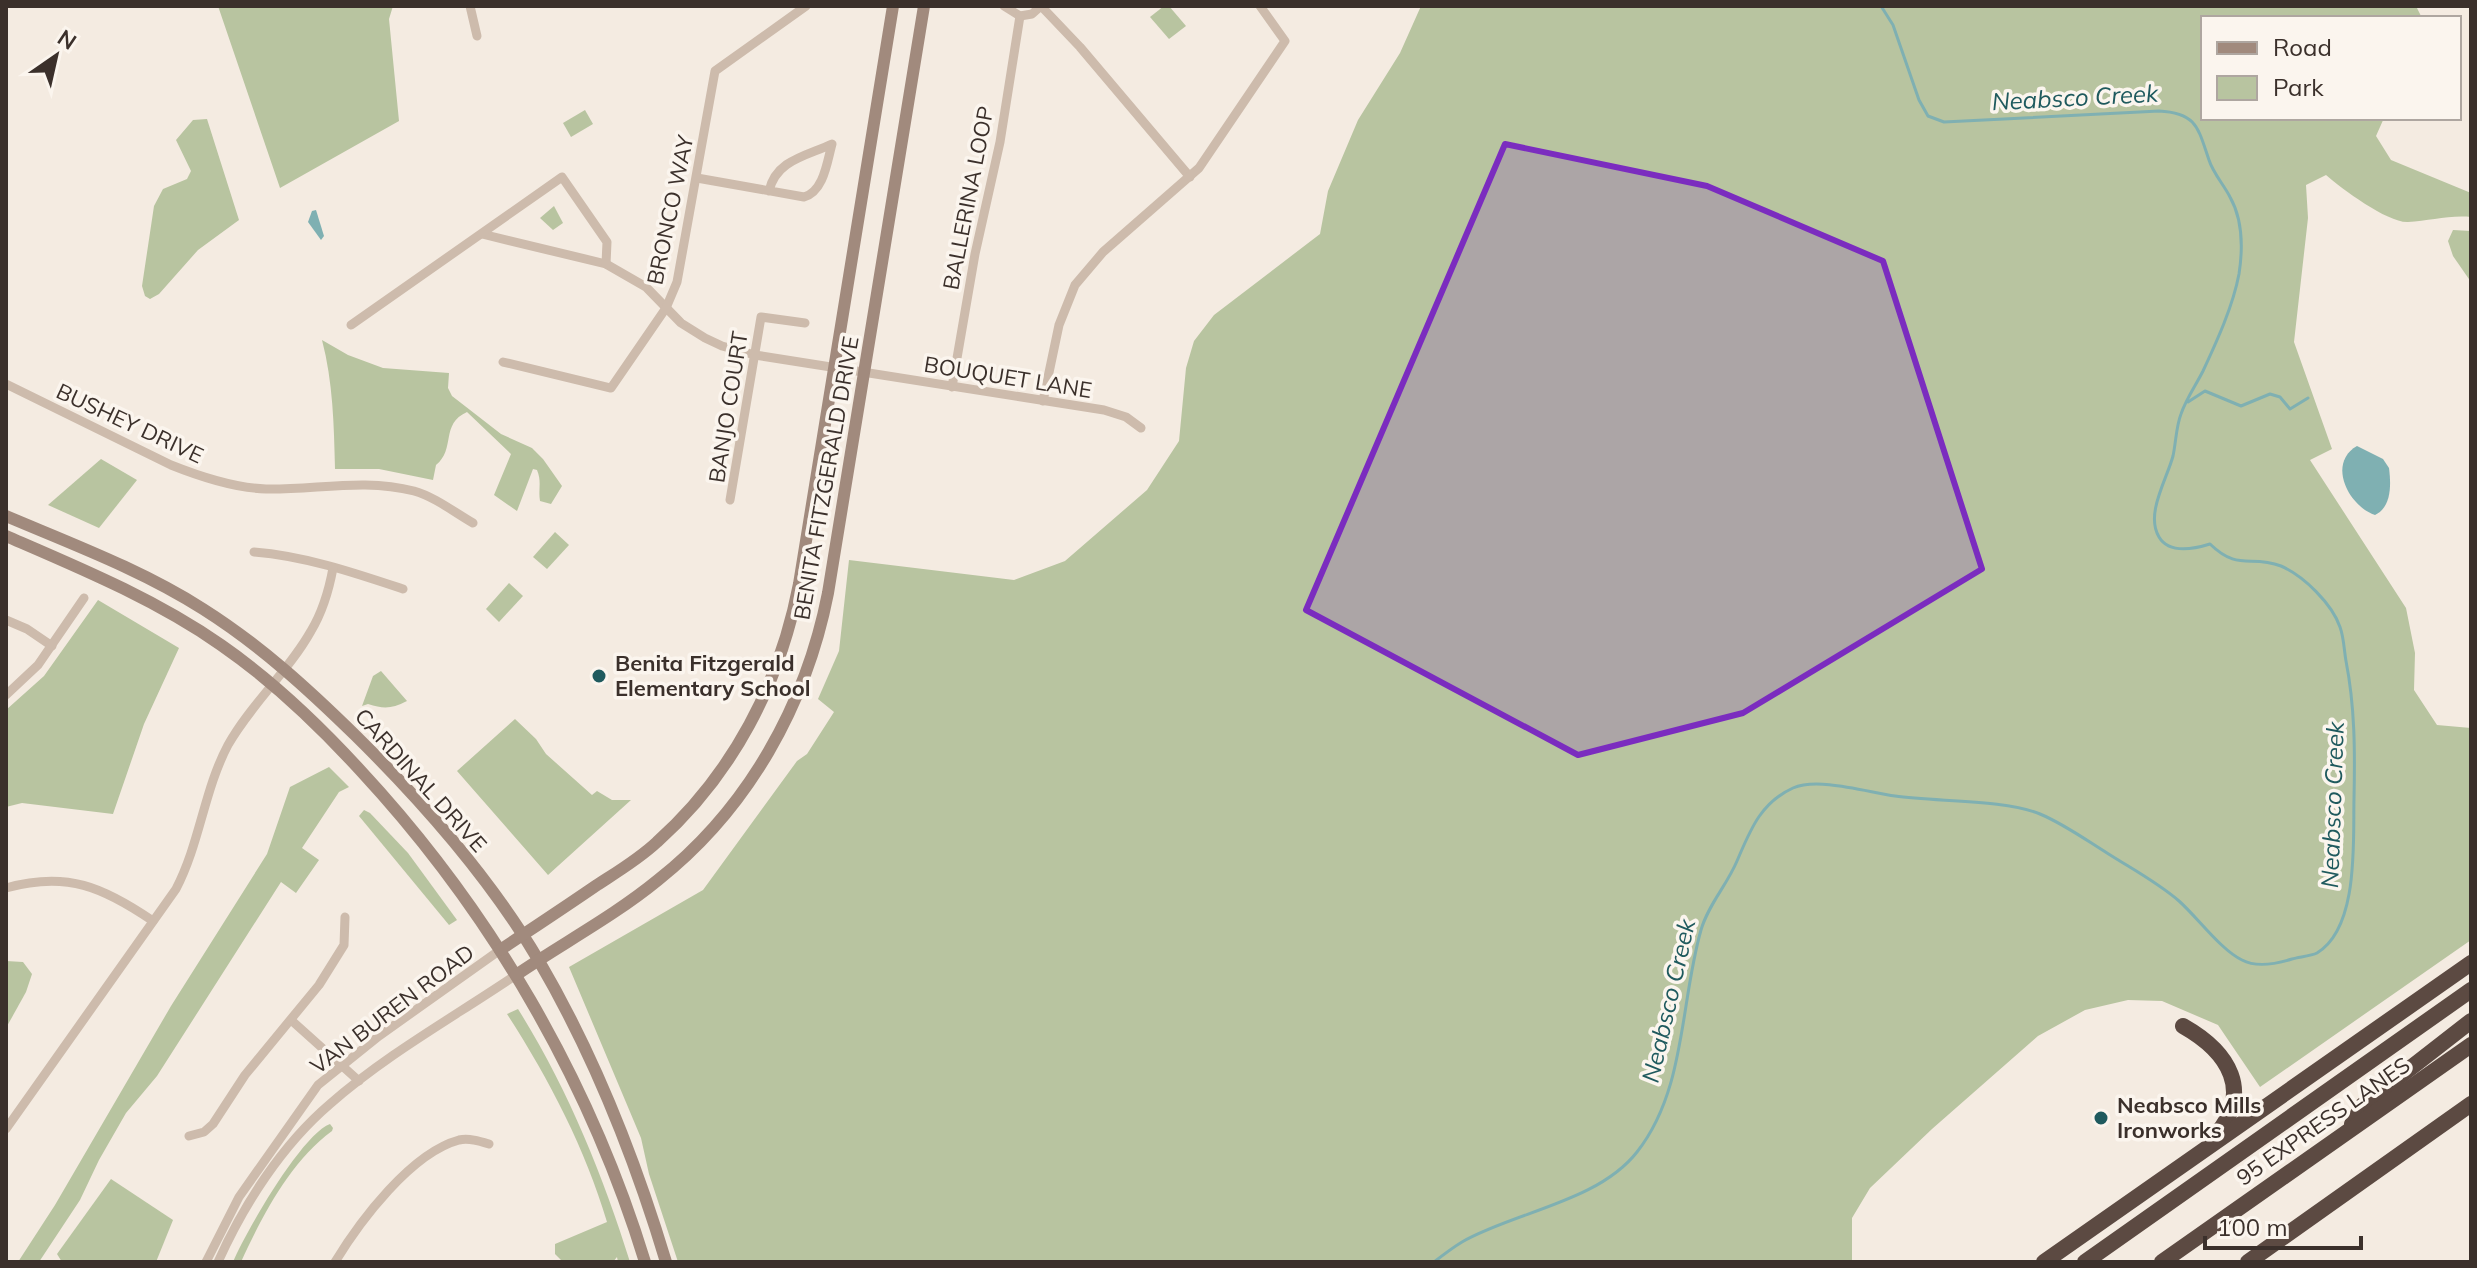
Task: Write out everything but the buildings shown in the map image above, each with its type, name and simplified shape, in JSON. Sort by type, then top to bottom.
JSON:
[{"type":"highway","points":[[2044,1262],[2471,963]]},
{"type":"highway","points":[[2085,1262],[2471,990]]},
{"type":"highway","points":[[2349,1129],[2363,1105],[2471,1021]]},
{"type":"highway","points":[[2183,1026],[2206,1040],[2222,1057],[2235,1090],[2231,1114],[2201,1150]]},
{"type":"highway","name":"95 EXPRESS LANES","points":[[2162,1262],[2471,1045]]},
{"type":"highway","points":[[2248,1262],[2471,1104]]},
{"type":"main road","name":"BENITA FITZGERALD DRIVE","points":[[500,950],[655,844],[716,776],[751,723],[775,671],[794,611],[893,6]]},
{"type":"main road","name":"BENITA FITZGERALD DRIVE","points":[[516,975],[637,896],[677,865],[727,813],[779,735],[807,676],[823,621],[924,6]]},
{"type":"main road","name":"CARDINAL DRIVE","points":[[6,516],[162,585],[236,630],[285,668],[410,791],[469,861],[538,960],[589,1058],[612,1111],[666,1262]]},
{"type":"main road","name":"CARDINAL DRIVE","points":[[6,536],[146,599],[221,644],[273,683],[342,749],[412,828],[516,975],[588,1112],[625,1200],[645,1262]]},
{"type":"street","points":[[470,6],[477,36]]},
{"type":"street","name":"BRONCO WAY","points":[[503,362],[611,388],[666,308],[681,271],[715,71],[806,6]]},
{"type":"street","points":[[1004,6],[1020,16],[1032,14],[1041,6],[1080,47],[1190,177]]},
{"type":"street","points":[[1043,401],[1059,325],[1075,285],[1103,252],[1204,162],[1285,41],[1260,6]]},
{"type":"street","name":"BALLERINA LOOP","points":[[952,387],[975,254],[1000,142],[1020,16]]},
{"type":"street","points":[[697,178],[769,191],[804,197],[814,193],[820,185],[832,144],[781,167],[774,174],[769,191]]},
{"type":"street","points":[[351,325],[562,177],[607,242],[606,264]]},
{"type":"street","name":"BOUQUET LANE","points":[[482,234],[606,264],[646,287],[681,323],[722,346],[755,355],[1118,414],[1141,428]]},
{"type":"street","name":"BANJO COURT","points":[[730,500],[761,317],[805,323]]},
{"type":"street","name":"BUSHEY DRIVE","points":[[6,384],[171,465],[198,475],[266,489],[381,485],[427,495],[473,523]]},
{"type":"street","points":[[254,552],[333,568],[403,589]]},
{"type":"street","points":[[6,1129],[153,921],[186,869],[210,789],[227,746],[312,630],[321,611],[333,568]]},
{"type":"street","points":[[6,695],[52,646],[84,598]]},
{"type":"street","points":[[6,620],[27,629],[52,646]]},
{"type":"street","points":[[6,888],[39,880],[79,883],[110,894],[153,921]]},
{"type":"street","points":[[189,1136],[204,1132],[213,1124],[245,1075],[291,1020],[342,948],[346,935],[345,917]]},
{"type":"street","name":"VAN BUREN ROAD","points":[[206,1262],[239,1197],[318,1085],[500,950]]},
{"type":"street","name":"VAN BUREN ROAD","points":[[218,1262],[243,1213],[273,1168],[327,1106],[516,975]]},
{"type":"street","points":[[291,1020],[359,1081]]},
{"type":"street","points":[[335,1262],[378,1203],[426,1157],[457,1141],[477,1140],[489,1144]]},
{"type":"highlighted area","points":[[1505,144],[1707,186],[1883,261],[1982,569],[1743,713],[1578,755],[1306,610]]},
{"type":"green space","points":[[218,6],[393,6],[389,19],[399,121],[280,188]]},
{"type":"green space","points":[[1164,6],[1169,6],[1186,26],[1169,39],[1150,17]]},
{"type":"green space","points":[[1421,6],[2416,6],[2421,16],[2201,16],[2201,120],[2383,120],[2376,136],[2391,160],[2471,193],[2471,217],[2408,222],[2377,211],[2326,175],[2306,185],[2308,218],[2294,342],[2332,449],[2310,460],[2406,608],[2415,653],[2414,690],[2437,725],[2471,728],[2471,940],[2260,1087],[2218,1025],[2162,1001],[2128,1000],[2085,1010],[2038,1036],[1870,1188],[1852,1218],[1852,1262],[678,1262],[649,1174],[641,1138],[569,967],[703,890],[797,761],[807,754],[834,712],[818,699],[839,651],[849,560],[1014,580],[1065,561],[1147,490],[1179,441],[1186,368],[1194,341],[1214,315],[1320,234],[1328,191],[1358,120],[1400,53]]},
{"type":"green space","points":[[585,110],[593,124],[571,137],[563,123]]},
{"type":"green space","points":[[207,119],[239,220],[198,250],[159,294],[150,299],[145,296],[142,286],[154,206],[163,189],[187,179],[191,171],[176,140],[193,120]]},
{"type":"green space","points":[[554,206],[563,223],[553,230],[540,218]]},
{"type":"green space","points":[[2453,230],[2471,231],[2471,282],[2453,256],[2448,241]]},
{"type":"green space","points":[[322,340],[348,355],[383,368],[449,373],[448,388],[452,396],[501,434],[532,448],[543,459],[562,486],[551,504],[540,501],[540,482],[537,470],[533,469],[517,511],[494,495],[511,454],[467,412],[454,423],[433,480],[379,469],[335,469],[331,388]]},
{"type":"green space","points":[[101,459],[137,480],[99,528],[48,505]]},
{"type":"green space","points":[[555,532],[569,545],[547,569],[533,557]]},
{"type":"green space","points":[[509,583],[523,596],[499,622],[486,609]]},
{"type":"green space","points":[[98,600],[179,648],[144,724],[113,814],[22,803],[6,807],[6,710],[44,676]]},
{"type":"green space","points":[[381,671],[407,701],[388,707],[362,706],[373,676]]},
{"type":"green space","points":[[515,719],[536,739],[546,754],[592,795],[597,791],[612,800],[631,800],[548,875],[457,771]]},
{"type":"green space","points":[[329,767],[349,787],[339,792],[302,848],[319,860],[296,893],[281,882],[157,1076],[126,1113],[80,1200],[39,1262],[18,1262],[55,1205],[171,1006],[267,854],[290,787]]},
{"type":"green space","points":[[364,810],[408,853],[457,920],[449,925],[359,816]]},
{"type":"green space","points":[[6,961],[23,962],[32,974],[26,992],[6,1028]]},
{"type":"green space","points":[[518,1009],[568,1100],[608,1197],[630,1262],[618,1262],[617,1257],[613,1262],[563,1262],[555,1254],[555,1244],[607,1222],[588,1167],[564,1115],[507,1014]]},
{"type":"green space","points":[[330,1124],[332,1131],[303,1158],[279,1191],[241,1262],[233,1262],[290,1164],[318,1132]]},
{"type":"green space","points":[[111,1179],[173,1220],[156,1262],[62,1262],[57,1254]]},
{"type":"water","points":[[316,210],[324,236],[321,240],[308,222],[312,211]]},
{"type":"water","points":[[2357,446],[2383,459],[2389,468],[2387,501],[2375,515],[2357,503],[2342,473],[2348,453]]},
{"type":"waterway","name":"Neabsco Creek","points":[[1434,1262],[1458,1244],[1483,1232],[1601,1183],[1637,1152],[1653,1128],[1673,1074],[1694,958],[1704,921],[1764,810],[1793,788],[1816,784],[1843,786],[1911,798],[1989,803],[2040,814],[2075,832],[2162,888],[2226,949],[2260,965],[2317,953],[2331,941],[2340,924],[2347,904],[2353,860],[2354,747],[2349,678],[2336,618],[2316,592],[2281,566],[2229,558],[2210,544],[2175,548],[2163,542],[2155,528],[2158,496],[2173,456],[2179,419],[2224,323],[2240,264],[2241,234],[2237,215],[2211,165],[2198,131],[2189,119],[2159,111],[1944,122],[1928,116],[1919,100],[1893,25],[1881,6]]},
{"type":"waterway","points":[[2188,402],[2205,391],[2241,406],[2270,394],[2280,397],[2290,409],[2308,398]]},
{"type":"place","name":"Benita Fitzgerald Elementary School","points":[[599,676]]},
{"type":"place","name":"Neabsco Mills Ironworks","points":[[2101,1118]]}]
